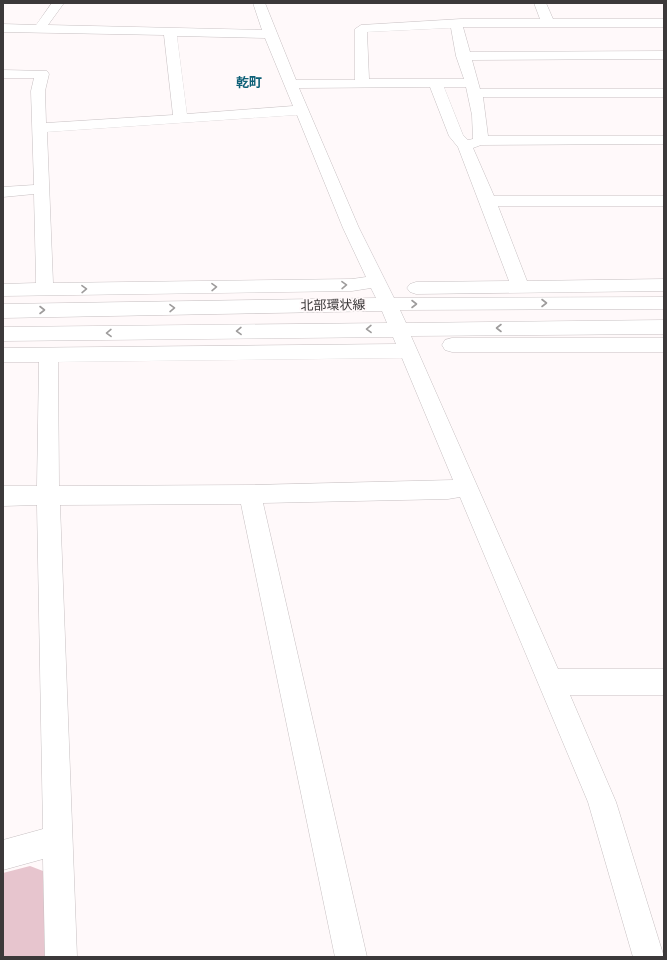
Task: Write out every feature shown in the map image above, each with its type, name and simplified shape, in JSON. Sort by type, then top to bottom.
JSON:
[{"type":"street","points":[[39,29],[58,3]]},
{"type":"street","points":[[259,3],[270,34],[351,228],[375,281],[388,304],[397,328],[602,802],[649,957]]},
{"type":"street","points":[[540,3],[548,23]]},
{"type":"street","points":[[362,83],[361,29],[461,23],[664,23]]},
{"type":"street","points":[[456,24],[481,131],[472,144]]},
{"type":"street","points":[[3,28],[270,34]]},
{"type":"street","points":[[170,32],[181,119]]},
{"type":"street","points":[[463,56],[664,56]]},
{"type":"street","points":[[3,74],[42,74],[38,90],[45,278],[44,289]]},
{"type":"street","points":[[292,84],[435,83],[472,88],[664,93]]},
{"type":"street","points":[[435,83],[456,136],[472,144],[664,140]]},
{"type":"street","points":[[40,128],[303,110]]},
{"type":"street","points":[[472,144],[488,201],[520,287]]},
{"type":"street","points":[[3,192],[42,189]]},
{"type":"street","points":[[488,201],[664,201]]},
{"type":"street","points":[[3,290],[352,285],[375,281]]},
{"type":"street","points":[[416,288],[664,285]]},
{"type":"street","points":[[449,304],[498,287]]},
{"type":"street","name":"北部環状線","points":[[3,311],[388,304],[664,303]]},
{"type":"street","points":[[590,327],[633,345]]},
{"type":"street","name":"北部環状線","points":[[3,334],[397,328],[664,327]]},
{"type":"street","points":[[452,345],[664,345]]},
{"type":"street","points":[[3,355],[407,351]]},
{"type":"street","points":[[50,355],[48,364],[48,495],[57,840],[62,957]]},
{"type":"street","points":[[3,496],[250,494],[448,490],[467,487]]},
{"type":"street","points":[[250,494],[351,957]]},
{"type":"street","points":[[550,682],[664,682]]},
{"type":"street","points":[[3,855],[57,840]]},
{"type":"shaded area","points":[[30,866],[43,871],[46,957],[3,957],[3,873]]},
{"type":"district","name":"乾町","points":[[249,82]]}]
